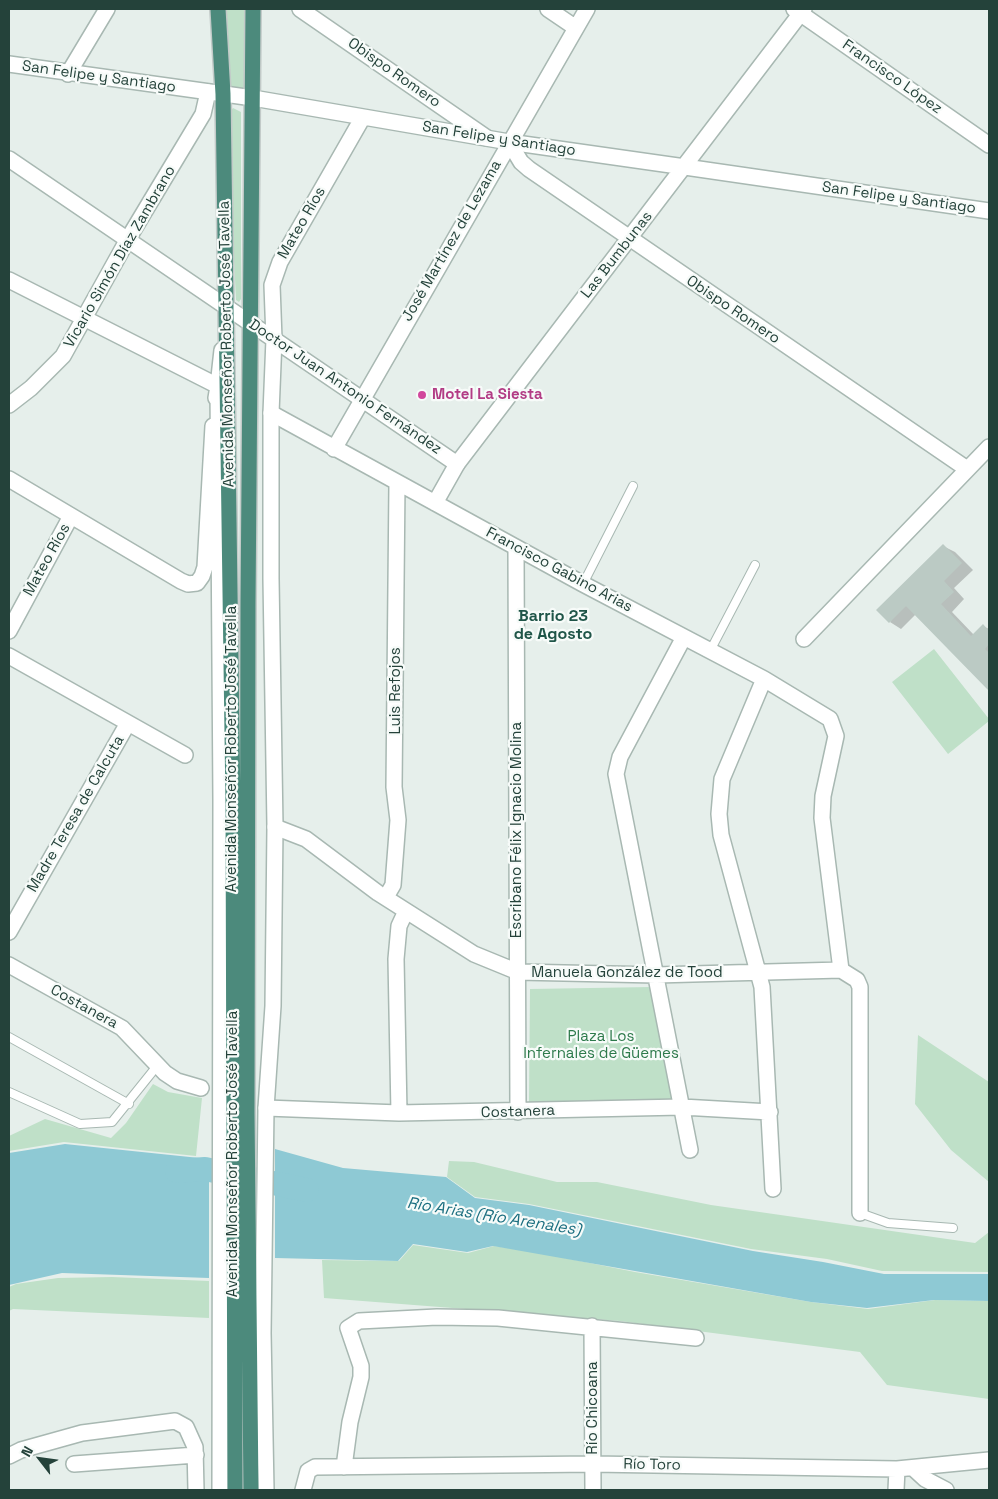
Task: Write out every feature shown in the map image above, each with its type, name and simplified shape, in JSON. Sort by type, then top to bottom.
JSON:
[{"type":"highway","name":"Avenida Monseñor Roberto José Tavella","points":[[218,9],[223,94],[233,805],[234,1115],[256,1333],[251,1490]]},
{"type":"highway","name":"Avenida Monseñor Roberto José Tavella","points":[[235,1490],[227,1332],[234,1115],[250,322],[254,11]]},
{"type":"street","points":[[68,74],[107,9]]},
{"type":"street","name":"Obispo Romero","points":[[300,9],[487,138]]},
{"type":"street","points":[[548,9],[576,28]]},
{"type":"street","name":"José Martínez de Lezama","points":[[334,449],[587,9]]},
{"type":"street","name":"Francisco López","points":[[800,10],[989,145]]},
{"type":"street","name":"Las Bumbunas","points":[[435,503],[457,464],[685,167],[800,10]]},
{"type":"street","name":"San Felipe y Santiago","points":[[9,64],[68,74],[253,98],[509,142],[989,211]]},
{"type":"street","name":"Vicario Simón Díaz Zambrano","points":[[9,405],[31,388],[63,356],[128,239],[203,114],[208,92]]},
{"type":"street","name":"Mateo Ríos","points":[[266,1490],[256,1333],[266,1108],[273,1006],[275,826],[271,413],[274,339],[272,285],[275,273],[363,117]]},
{"type":"street","name":"Obispo Romero","points":[[509,142],[518,158],[529,170],[967,469]]},
{"type":"street","name":"Doctor Juan Antonio Fernández","points":[[9,159],[457,464]]},
{"type":"street","points":[[9,280],[218,386]]},
{"type":"street","points":[[9,479],[181,582],[188,584],[197,583],[205,567],[211,438],[226,306]]},
{"type":"street","points":[[218,386],[234,1115]]},
{"type":"street","name":"Francisco Gabino Arias","points":[[271,413],[516,548],[764,679],[825,714],[833,723],[836,736],[821,808],[841,970]]},
{"type":"street","points":[[804,640],[989,447]]},
{"type":"street","name":"Luis Refojos","points":[[386,898],[393,885],[398,820],[394,787],[398,483]]},
{"type":"street","name":"Mateo Ríos","points":[[9,631],[71,516]]},
{"type":"street","name":"Escribano Félix Ignacio Molina","points":[[516,548],[515,789],[518,1112]]},
{"type":"street","points":[[684,637],[620,757],[616,774],[690,1150]]},
{"type":"street","points":[[9,656],[185,755]]},
{"type":"street","points":[[764,679],[722,779],[719,814],[722,835],[762,988],[773,1189]]},
{"type":"street","name":"Madre Teresa de Calcuta","points":[[9,932],[128,723]]},
{"type":"street","name":"Manuela González de Tood","points":[[275,826],[306,839],[386,898],[474,954],[518,972],[656,975],[841,970]]},
{"type":"street","points":[[399,1113],[396,959],[400,926],[406,911]]},
{"type":"street","name":"Costanera","points":[[9,965],[122,1028],[157,1066],[177,1082],[201,1088]]},
{"type":"street","points":[[841,970],[856,980],[860,988],[860,1213]]},
{"type":"street","name":"Costanera","points":[[266,1108],[399,1113],[518,1112],[682,1107],[770,1112]]},
{"type":"street","points":[[344,1467],[350,1422],[361,1376],[361,1366],[348,1334],[348,1328],[353,1323],[359,1321],[470,1317],[592,1326],[696,1338]]},
{"type":"street","name":"Río Chicoana","points":[[592,1326],[593,1490]]},
{"type":"street","points":[[220,1490],[227,1332]]},
{"type":"street","points":[[9,1456],[21,1450],[82,1433],[175,1421],[186,1427],[193,1441],[196,1455],[196,1490]]},
{"type":"street","points":[[74,1464],[196,1455]]},
{"type":"street","name":"Río Toro","points":[[303,1490],[308,1471],[315,1468],[593,1464],[897,1469],[989,1460]]},
{"type":"street","points":[[913,1468],[925,1479],[946,1490]]},
{"type":"street","points":[[896,1490],[897,1469]]},
{"type":"lane","points":[[583,584],[633,486]]},
{"type":"lane","points":[[710,651],[755,565]]},
{"type":"lane","points":[[9,1037],[129,1104]]},
{"type":"lane","points":[[9,1092],[80,1124],[112,1122],[129,1104],[157,1066]]},
{"type":"lane","points":[[860,1213],[888,1223],[953,1228]]},
{"type":"green space","points":[[224,9],[246,9],[246,87],[241,93],[230,93]]},
{"type":"green space","points":[[233,108],[241,112],[241,299],[239,302],[236,300],[227,116]]},
{"type":"green space","points":[[934,649],[989,719],[989,721],[948,754],[892,682]]},
{"type":"green space","name":"Plaza Los Infernales de Güemes","points":[[651,987],[674,1104],[529,1103],[530,989]]},
{"type":"green space","points":[[918,1035],[989,1082],[989,1182],[951,1150],[915,1104]]},
{"type":"green space","points":[[153,1084],[168,1092],[202,1098],[196,1156],[64,1142],[9,1151],[9,1136],[45,1119],[111,1138],[126,1123]]},
{"type":"green space","points":[[449,1161],[474,1162],[557,1182],[597,1182],[711,1205],[975,1243],[989,1232],[989,1272],[882,1271],[827,1259],[751,1249],[529,1204],[475,1197],[447,1177]]},
{"type":"green space","points":[[413,1245],[468,1253],[494,1246],[811,1302],[868,1309],[935,1300],[989,1301],[989,1399],[887,1385],[860,1352],[620,1321],[324,1298],[322,1260],[399,1261]]},
{"type":"green space","points":[[112,1277],[209,1281],[209,1318],[13,1309],[9,1311],[9,1287],[16,1284],[58,1278]]},
{"type":"water","points":[[65,1144],[209,1159],[209,1278],[62,1273],[9,1285],[9,1153]]},
{"type":"water","points":[[275,1149],[343,1168],[446,1177],[475,1198],[529,1205],[753,1251],[884,1274],[989,1274],[989,1301],[934,1300],[867,1308],[811,1302],[493,1246],[467,1252],[413,1244],[398,1261],[275,1258]]},
{"type":"building","points":[[943,544],[962,563],[944,581],[954,592],[941,604],[971,636],[983,624],[989,631],[989,644],[985,649],[989,653],[989,691],[906,606],[889,623],[876,610]]},
{"type":"waterway","name":"Río Arias (Río Arenales)","points":[[177,1171],[205,1169],[307,1190]]},
{"type":"place","name":"Motel La Siesta","points":[[422,395]]},
{"type":"district","name":"Barrio 23 de Agosto","points":[[553,626]]}]
